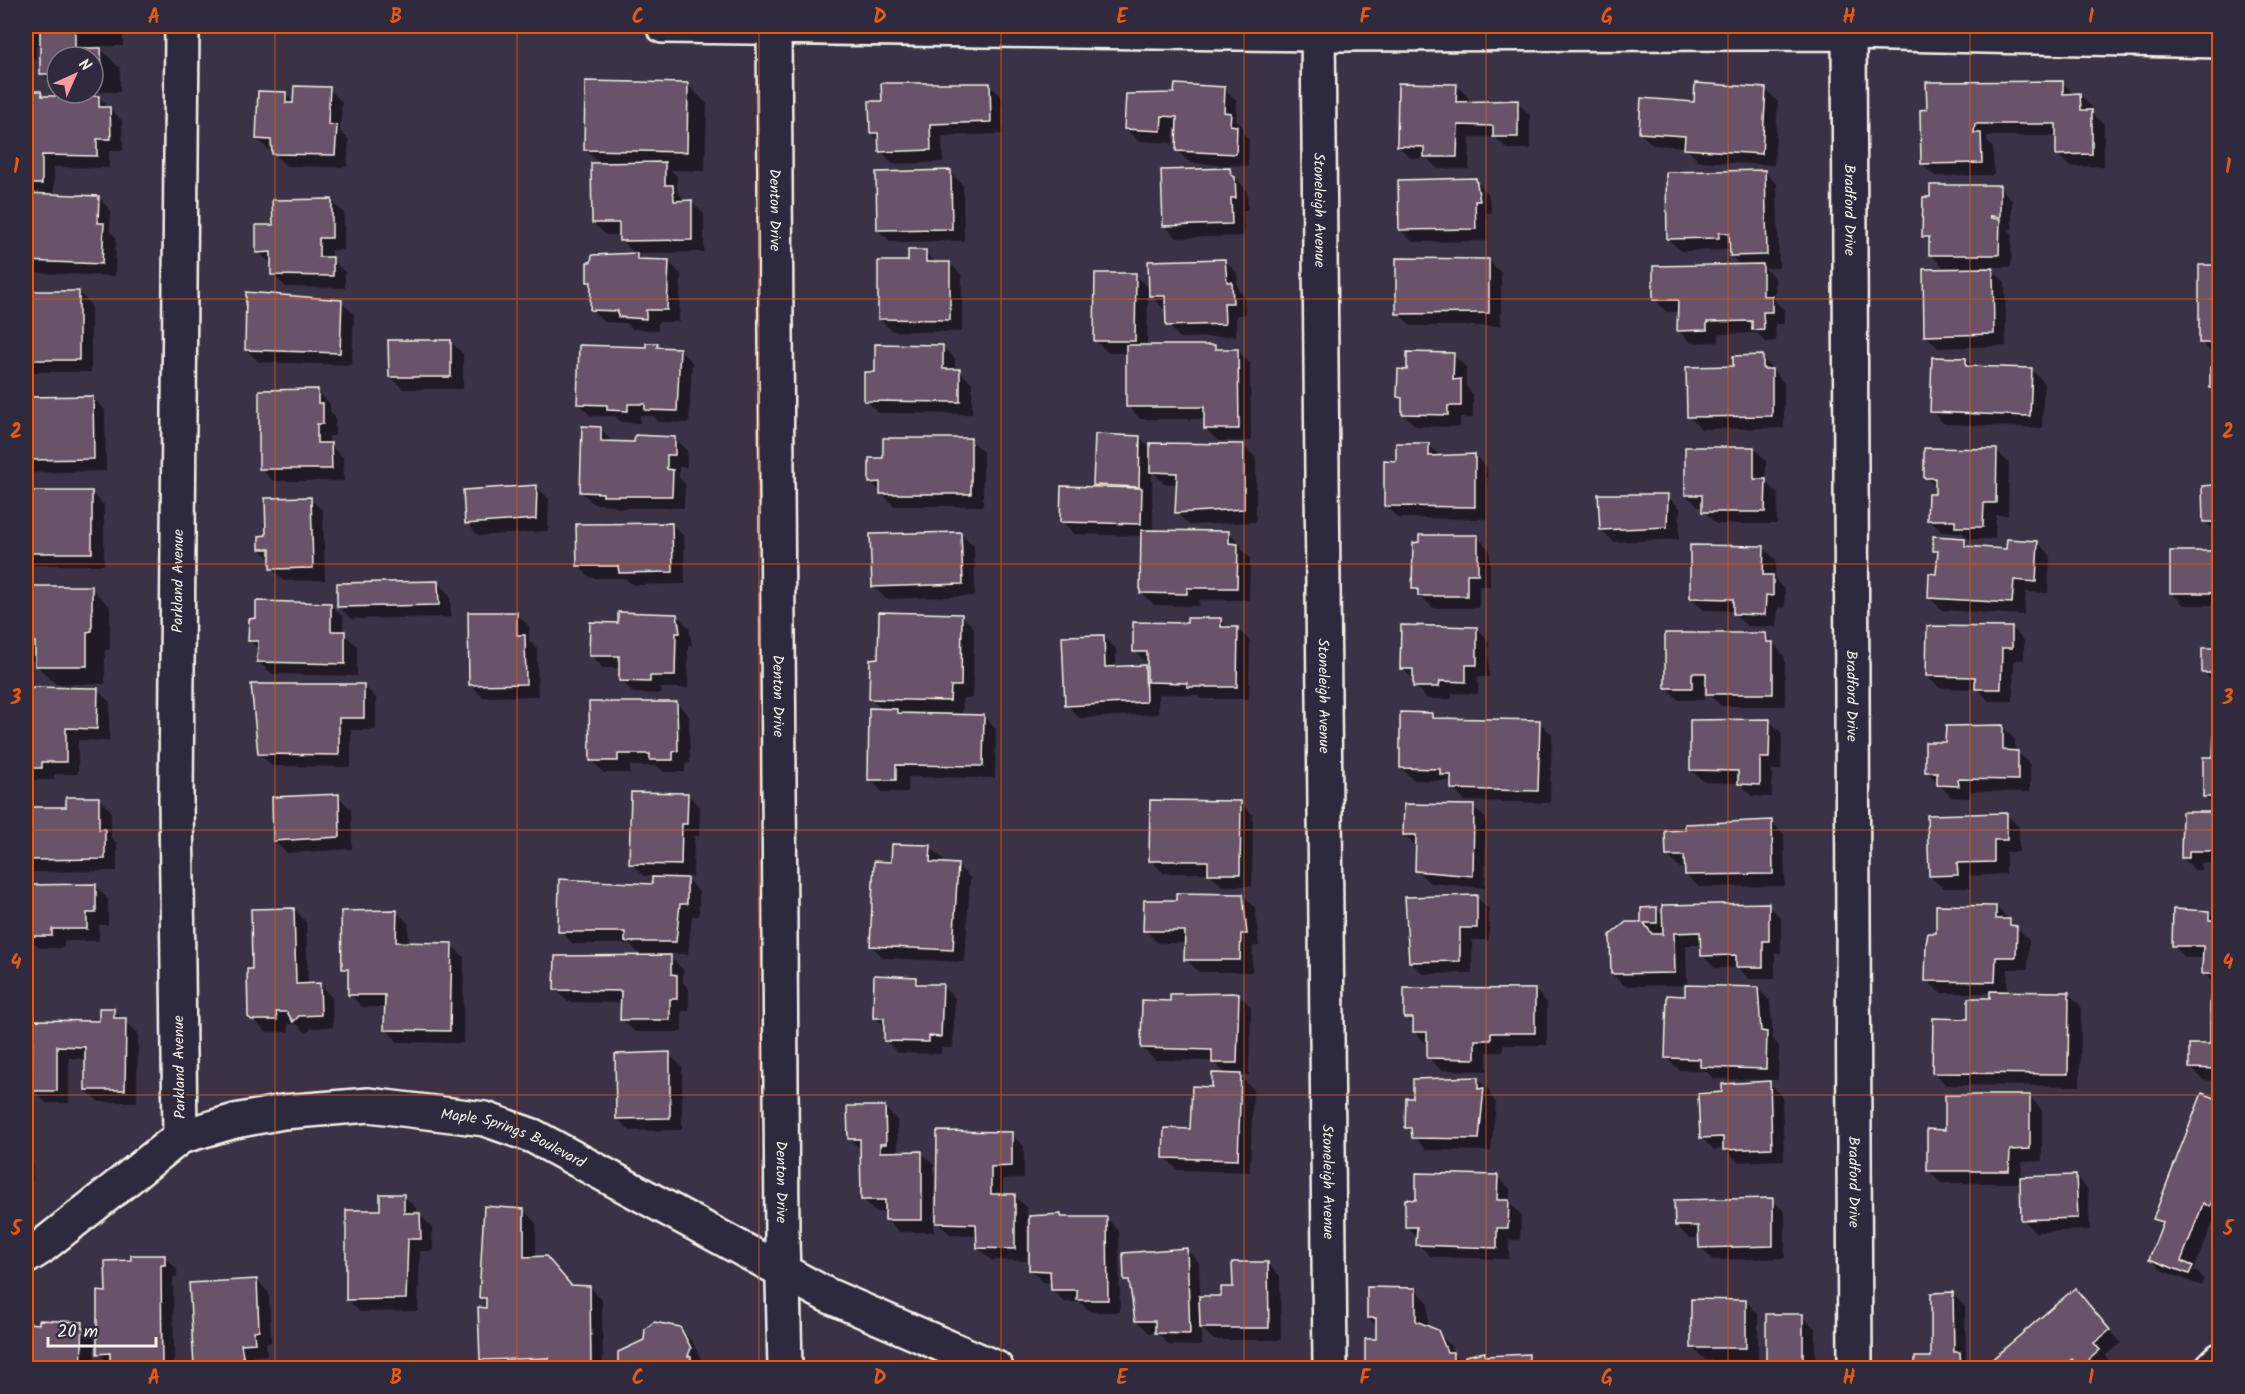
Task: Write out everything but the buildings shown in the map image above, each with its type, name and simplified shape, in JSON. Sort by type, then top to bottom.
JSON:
[{"type":"street","name":"Parkland Avenue","points":[[180,1137],[176,799],[182,26]]},
{"type":"street","points":[[663,26],[1849,29],[2220,41]]},
{"type":"street","name":"Denton Drive","points":[[774,26],[785,1368]]},
{"type":"street","name":"Stoneleigh Avenue","points":[[1318,29],[1330,1368]]},
{"type":"street","name":"Bradford Drive","points":[[1849,29],[1855,1368]]},
{"type":"street","name":"Maple Springs Boulevard","points":[[26,1257],[180,1137],[235,1120],[284,1112],[369,1105],[484,1119],[533,1136],[783,1272],[870,1314],[996,1368]]},
{"type":"street","points":[[2212,1368],[2220,1360]]}]
